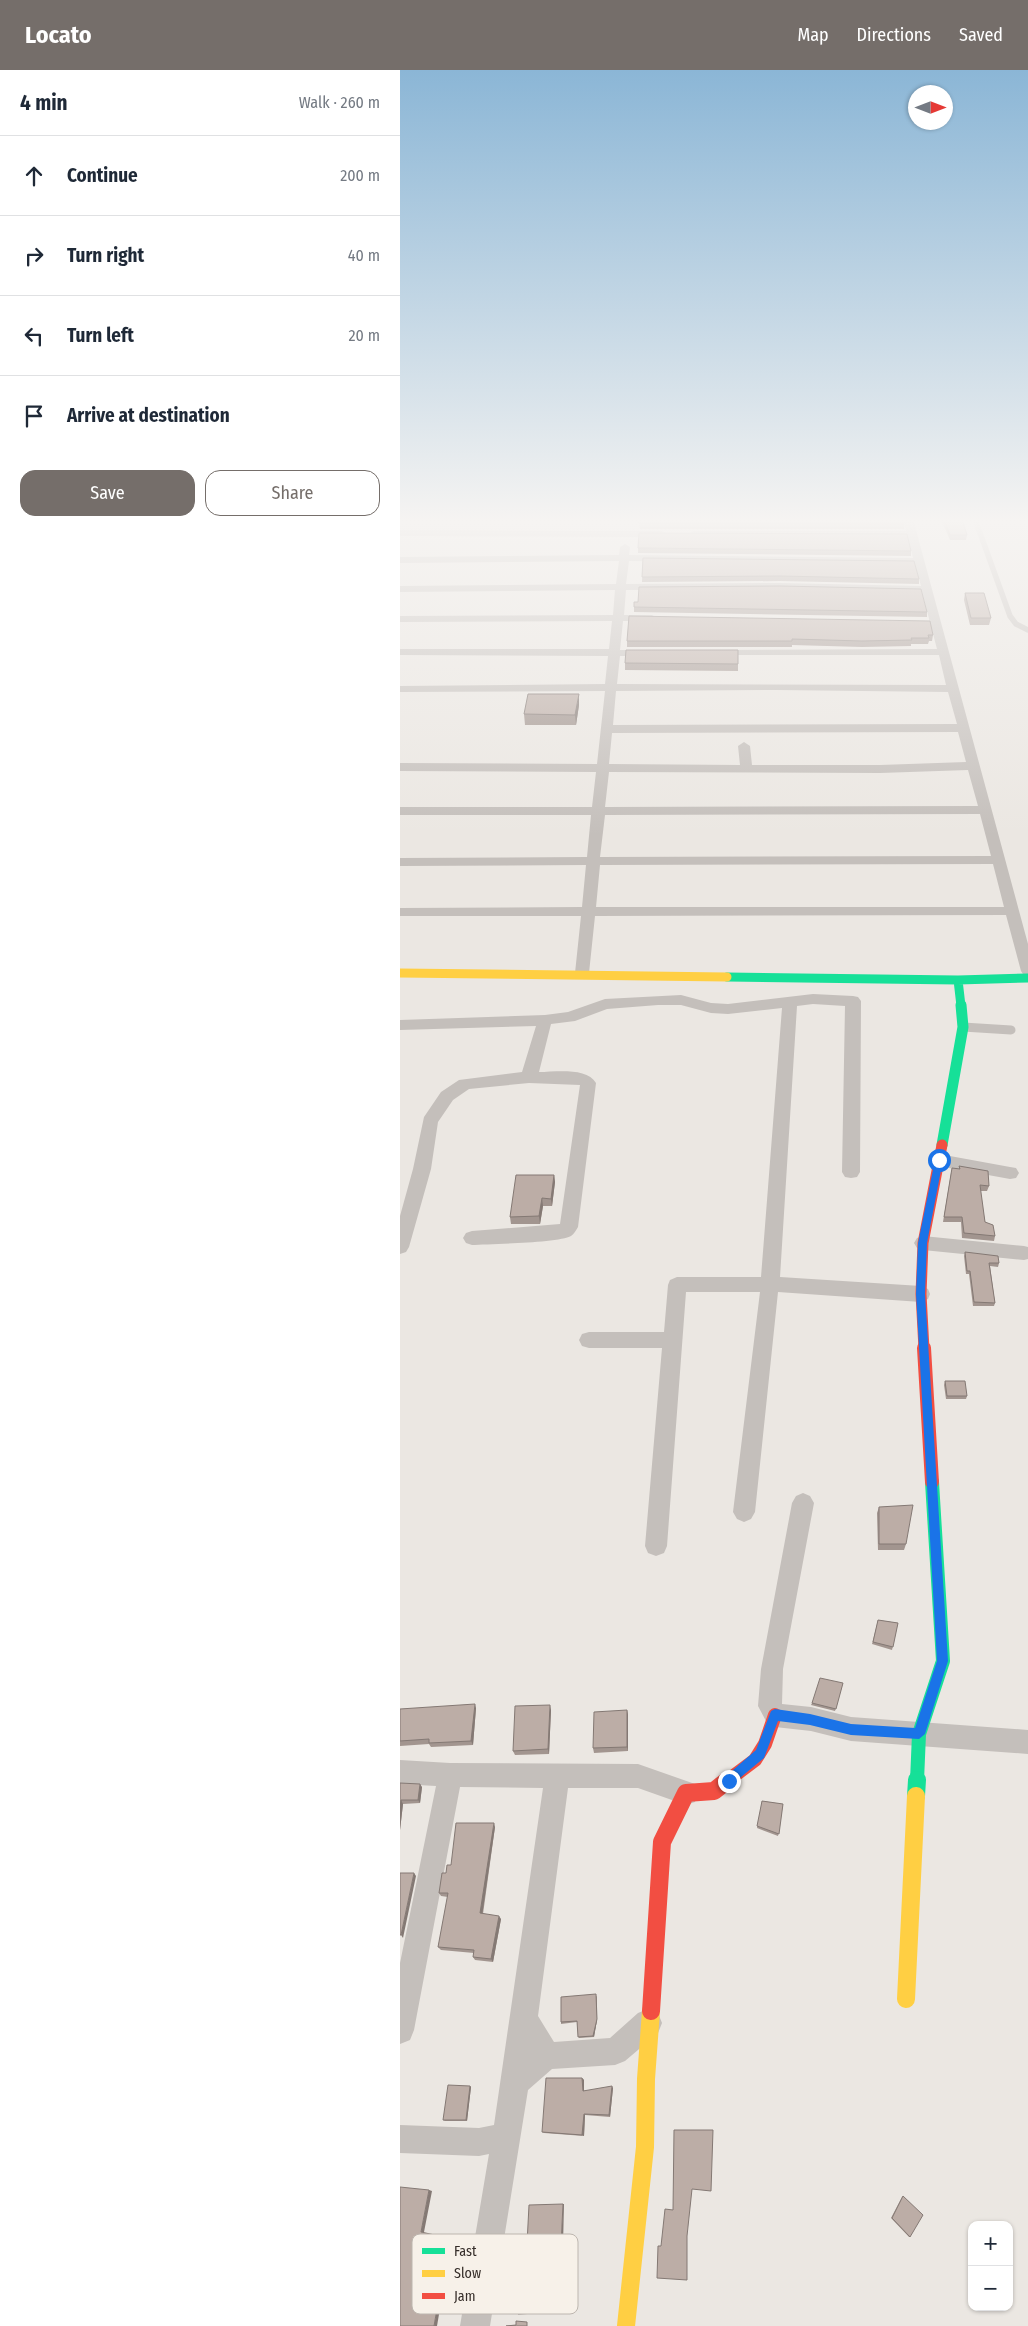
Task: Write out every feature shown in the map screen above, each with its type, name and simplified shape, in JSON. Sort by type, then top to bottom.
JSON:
[{"type":"street","points":[[582,973],[617,624]]},
{"type":"street","points":[[931,624],[943,652],[1028,971]]},
{"type":"street","points":[[400,652],[664,653]]},
{"type":"street","points":[[704,653],[943,652]]},
{"type":"street","points":[[400,689],[777,686],[953,689]]},
{"type":"street","points":[[607,729],[963,728]]},
{"type":"street","points":[[744,746],[746,767]]},
{"type":"street","points":[[400,767],[880,769],[973,766]]},
{"type":"street","points":[[400,811],[985,810]]},
{"type":"street","points":[[400,862],[998,860]]},
{"type":"street","points":[[400,912],[1012,911]]},
{"type":"street","points":[[400,972],[582,973],[958,980],[1028,978]]},
{"type":"street","points":[[658,1000],[659,975]]},
{"type":"street","points":[[813,999],[818,977]]},
{"type":"street","points":[[906,1999],[919,1734],[943,1661],[921,1294],[923,1243],[955,1080],[963,1026],[958,980]]},
{"type":"street","points":[[400,1026],[545,1020],[570,1017],[605,1004],[658,1000],[681,1000],[711,1008],[728,1009],[813,999],[853,1000],[851,1172]]},
{"type":"street","points":[[744,1512],[770,1284],[790,1001]]},
{"type":"street","points":[[529,1077],[545,1020]]},
{"type":"street","points":[[400,1247],[422,1168],[430,1121],[447,1096],[465,1084],[529,1077],[582,1079],[588,1083],[569,1227],[566,1230],[557,1232],[472,1238]]},
{"type":"street","points":[[939,1160],[1010,1173]]},
{"type":"street","points":[[923,1243],[1024,1253]]},
{"type":"street","points":[[656,1546],[677,1285],[770,1284],[921,1294]]},
{"type":"street","points":[[589,1340],[673,1340]]},
{"type":"street","points":[[400,1772],[450,1775],[638,1776],[686,1793],[714,1790],[755,1760],[765,1744],[775,1715],[770,1706],[772,1669],[780,1639],[803,1504]]},
{"type":"street","points":[[775,1715],[810,1719],[851,1729],[1028,1742]]},
{"type":"street","points":[[400,2030],[450,1775]]},
{"type":"street","points":[[490,2234],[515,2084],[557,1776]]},
{"type":"street","points":[[626,2326],[645,2147],[646,2078],[662,1842],[686,1793]]},
{"type":"street","points":[[523,2017],[547,2056]]},
{"type":"street","points":[[515,2084],[547,2056],[615,2050],[650,2021]]},
{"type":"street","points":[[615,2050],[646,2078]]},
{"type":"street","points":[[400,2139],[479,2142],[506,2137]]},
{"type":"lane","points":[[1017,624],[1028,630]]},
{"type":"lane","points":[[963,1026],[1011,1030]]},
{"type":"building","points":[[628,624],[931,624],[933,635],[928,635],[929,638],[911,638],[912,640],[862,641],[792,639],[792,641],[627,641]]},
{"type":"building","points":[[626,650],[738,650],[738,664],[625,663]]},
{"type":"building","points":[[528,694],[579,694],[575,715],[524,714]]},
{"type":"building","points":[[959,1166],[988,1171],[989,1186],[980,1185],[985,1222],[993,1225],[995,1236],[964,1233],[962,1217],[944,1217],[952,1168],[960,1169]]},
{"type":"building","points":[[516,1175],[554,1175],[551,1199],[542,1198],[539,1216],[510,1217]]},
{"type":"building","points":[[965,1252],[998,1256],[999,1263],[989,1263],[995,1303],[974,1302],[970,1271],[967,1271]]},
{"type":"building","points":[[945,1381],[965,1381],[967,1396],[947,1396]]},
{"type":"building","points":[[913,1505],[906,1544],[879,1544],[879,1507]]},
{"type":"building","points":[[878,1620],[898,1623],[893,1647],[873,1642]]},
{"type":"building","points":[[820,1678],[843,1683],[836,1709],[812,1703]]},
{"type":"building","points":[[475,1704],[471,1741],[429,1743],[429,1739],[400,1741],[400,1709]]},
{"type":"building","points":[[550,1705],[548,1749],[513,1751],[515,1706]]},
{"type":"building","points":[[627,1710],[627,1747],[593,1748],[594,1712]]},
{"type":"building","points":[[400,1783],[420,1784],[418,1800],[401,1800],[400,1808]]},
{"type":"building","points":[[762,1801],[783,1804],[779,1834],[757,1826]]},
{"type":"building","points":[[456,1823],[494,1823],[480,1913],[499,1916],[491,1959],[473,1957],[474,1950],[438,1947],[448,1893],[439,1893],[442,1873],[446,1873],[447,1865],[451,1865]]},
{"type":"building","points":[[400,1873],[414,1873],[401,1935],[400,1935]]},
{"type":"building","points":[[596,1994],[597,2019],[593,2036],[578,2037],[577,2021],[561,2022],[561,1997]]},
{"type":"building","points":[[546,2078],[582,2078],[583,2091],[612,2086],[609,2115],[584,2114],[582,2135],[542,2132]]},
{"type":"building","points":[[448,2085],[470,2086],[466,2120],[443,2120]]},
{"type":"building","points":[[674,2130],[713,2130],[711,2191],[692,2189],[687,2236],[687,2280],[657,2278],[658,2246],[661,2246],[665,2209],[673,2210]]},
{"type":"building","points":[[400,2187],[429,2190],[421,2232],[430,2234],[412,2234],[412,2314],[436,2314],[434,2326],[400,2326]]},
{"type":"building","points":[[903,2196],[923,2215],[910,2237],[892,2218]]},
{"type":"building","points":[[563,2204],[562,2234],[528,2234],[529,2205]]},
{"type":"building","points":[[516,2321],[527,2322],[527,2326],[506,2326],[516,2325]]},
{"type":"traffic: fast","points":[[727,977],[958,980],[1028,978]]},
{"type":"traffic: fast","points":[[942,1145],[963,1027],[958,980]]},
{"type":"traffic: fast","points":[[916,1796],[919,1734],[943,1661],[932,1482]]},
{"type":"traffic: slow","points":[[400,973],[727,977]]},
{"type":"traffic: slow","points":[[906,1999],[916,1796]]},
{"type":"traffic: slow","points":[[626,2326],[645,2147],[646,2079],[651,2011]]},
{"type":"traffic: jam","points":[[932,1482],[921,1294],[923,1243],[942,1145]]},
{"type":"traffic: jam","points":[[651,2011],[662,1842],[686,1793],[714,1791],[755,1760],[765,1744],[775,1715]]},
{"type":"route","points":[[729,1781],[760,1754],[775,1715],[810,1719],[851,1729],[919,1734],[943,1661],[931,1444],[925,1389],[921,1294],[923,1243],[939,1160]]}]
